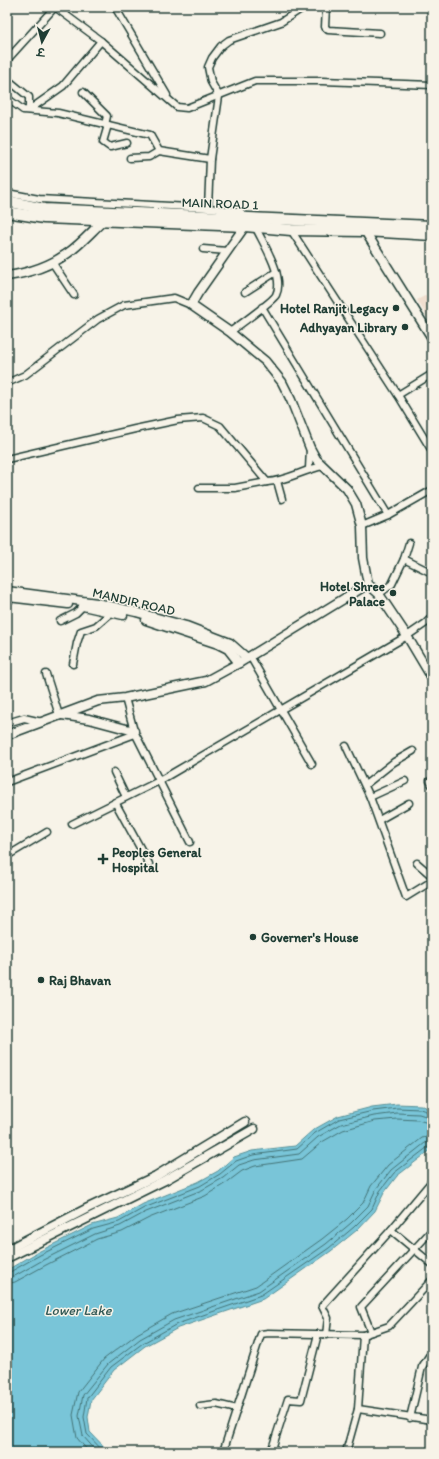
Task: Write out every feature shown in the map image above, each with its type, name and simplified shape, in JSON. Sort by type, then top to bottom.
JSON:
[{"type":"main road","name":"MAIN ROAD 1","points":[[7,201],[44,209],[245,222],[256,228],[365,231],[432,235]]},
{"type":"main road","name":"MAIN ROAD 1","points":[[7,212],[44,218],[103,221],[432,226]]},
{"type":"street","points":[[7,60],[55,7],[101,41],[147,82],[170,99]]},
{"type":"street","points":[[115,7],[170,99],[177,107],[188,108],[249,83],[262,81],[322,81],[432,85]]},
{"type":"street","points":[[208,208],[210,159],[219,96],[211,82],[208,67],[212,58],[221,46],[229,40],[281,22],[304,7]]},
{"type":"street","points":[[326,7],[325,26],[328,30],[380,33]]},
{"type":"street","points":[[29,110],[63,86],[101,41]]},
{"type":"street","points":[[7,79],[29,97],[29,110]]},
{"type":"street","points":[[83,92],[107,116],[107,125],[103,142],[110,147],[127,143]]},
{"type":"street","points":[[7,98],[23,110],[58,113],[150,135],[159,152]]},
{"type":"street","points":[[130,158],[149,157],[159,152],[210,159]]},
{"type":"street","points":[[7,193],[39,199],[240,211],[245,222],[191,305]]},
{"type":"street","points":[[7,276],[24,274],[52,262],[68,253],[103,221]]},
{"type":"street","points":[[230,332],[276,296],[280,284],[256,228]]},
{"type":"street","points":[[291,230],[398,395],[432,451]]},
{"type":"street","points":[[365,231],[432,338]]},
{"type":"street","points":[[203,248],[227,251]]},
{"type":"street","points":[[52,262],[74,295]]},
{"type":"street","points":[[245,292],[276,272]]},
{"type":"street","points":[[7,383],[25,375],[98,319],[124,304],[174,298],[191,305],[230,332],[265,361],[282,382],[292,400],[310,448],[316,459],[347,489],[356,504],[362,526],[363,558],[368,584],[379,594],[407,636],[432,678]]},
{"type":"street","points":[[262,307],[388,515]]},
{"type":"street","points":[[398,395],[432,374]]},
{"type":"street","points":[[7,459],[178,420],[203,418],[220,426],[267,482]]},
{"type":"street","points":[[309,469],[310,448]]},
{"type":"street","points":[[199,488],[235,488],[277,481],[309,469],[323,466]]},
{"type":"street","points":[[277,481],[282,499]]},
{"type":"street","points":[[362,526],[388,515],[432,490]]},
{"type":"street","points":[[379,594],[392,584],[404,559],[409,543]]},
{"type":"street","points":[[404,559],[432,573]]},
{"type":"street","points":[[7,735],[98,701],[125,698],[206,681],[368,584]]},
{"type":"street","name":"MANDIR ROAD","points":[[7,591],[96,603],[186,626],[230,643],[245,659]]},
{"type":"street","name":"MANDIR ROAD","points":[[7,596],[83,606],[139,618],[218,644],[245,659]]},
{"type":"street","points":[[60,621],[76,613],[83,606]]},
{"type":"street","points":[[73,664],[81,631],[96,626],[112,612]]},
{"type":"street","points":[[72,824],[159,781],[407,636],[432,617]]},
{"type":"street","points":[[245,659],[281,710],[312,764]]},
{"type":"street","points":[[46,674],[61,715]]},
{"type":"street","points":[[125,698],[134,732],[190,842]]},
{"type":"street","points":[[61,715],[90,719],[134,732]]},
{"type":"street","points":[[7,723],[24,718],[42,722]]},
{"type":"street","points":[[7,782],[134,732]]},
{"type":"street","points":[[346,746],[366,785],[406,897],[432,881]]},
{"type":"street","points":[[366,785],[394,762],[413,751]]},
{"type":"street","points":[[114,772],[126,797]]},
{"type":"street","points":[[370,797],[405,781]]},
{"type":"street","points":[[115,802],[148,864]]},
{"type":"street","points":[[379,820],[409,803]]},
{"type":"street","points":[[7,856],[47,832]]},
{"type":"street","points":[[417,863],[432,876]]},
{"type":"street","points":[[7,1250],[88,1208],[156,1176],[245,1122]]},
{"type":"street","points":[[7,1258],[165,1180],[254,1129]]},
{"type":"street","points":[[326,1335],[328,1318],[322,1306],[391,1230],[432,1181]]},
{"type":"street","points":[[391,1230],[432,1264]]},
{"type":"street","points":[[371,1332],[361,1307],[432,1230]]},
{"type":"street","points":[[222,1452],[261,1334],[363,1335],[389,1326],[432,1280]]},
{"type":"street","points":[[271,1452],[288,1399],[301,1400],[318,1334]]},
{"type":"street","points":[[346,1452],[358,1409],[363,1335]]},
{"type":"street","points":[[410,1418],[422,1367],[430,1356]]},
{"type":"street","points":[[200,1406],[216,1404],[237,1409]]},
{"type":"street","points":[[358,1409],[410,1418],[432,1420]]},
{"type":"shaded area","points":[[432,292],[432,325],[417,300]]},
{"type":"water","name":"Lower Lake","points":[[397,1104],[421,1105],[432,1110],[432,1149],[397,1176],[384,1193],[375,1211],[357,1230],[331,1251],[263,1299],[178,1328],[145,1346],[114,1370],[91,1400],[88,1417],[90,1432],[109,1452],[7,1452],[7,1270],[38,1252],[92,1225],[118,1218],[143,1204],[198,1182],[218,1171],[234,1157],[252,1151],[295,1146],[313,1130],[338,1116],[372,1107]]},
{"type":"place","name":"Hotel Ranjit Legacy","points":[[396,308]]},
{"type":"place","name":"Adhyayan Library","points":[[405,327]]},
{"type":"place","name":"Hotel Shree Palace","points":[[393,593]]},
{"type":"place","name":"Peoples General Hospital","points":[[103,859]]},
{"type":"place","name":"Governer's House","points":[[253,937]]},
{"type":"place","name":"Raj Bhavan","points":[[41,980]]}]
